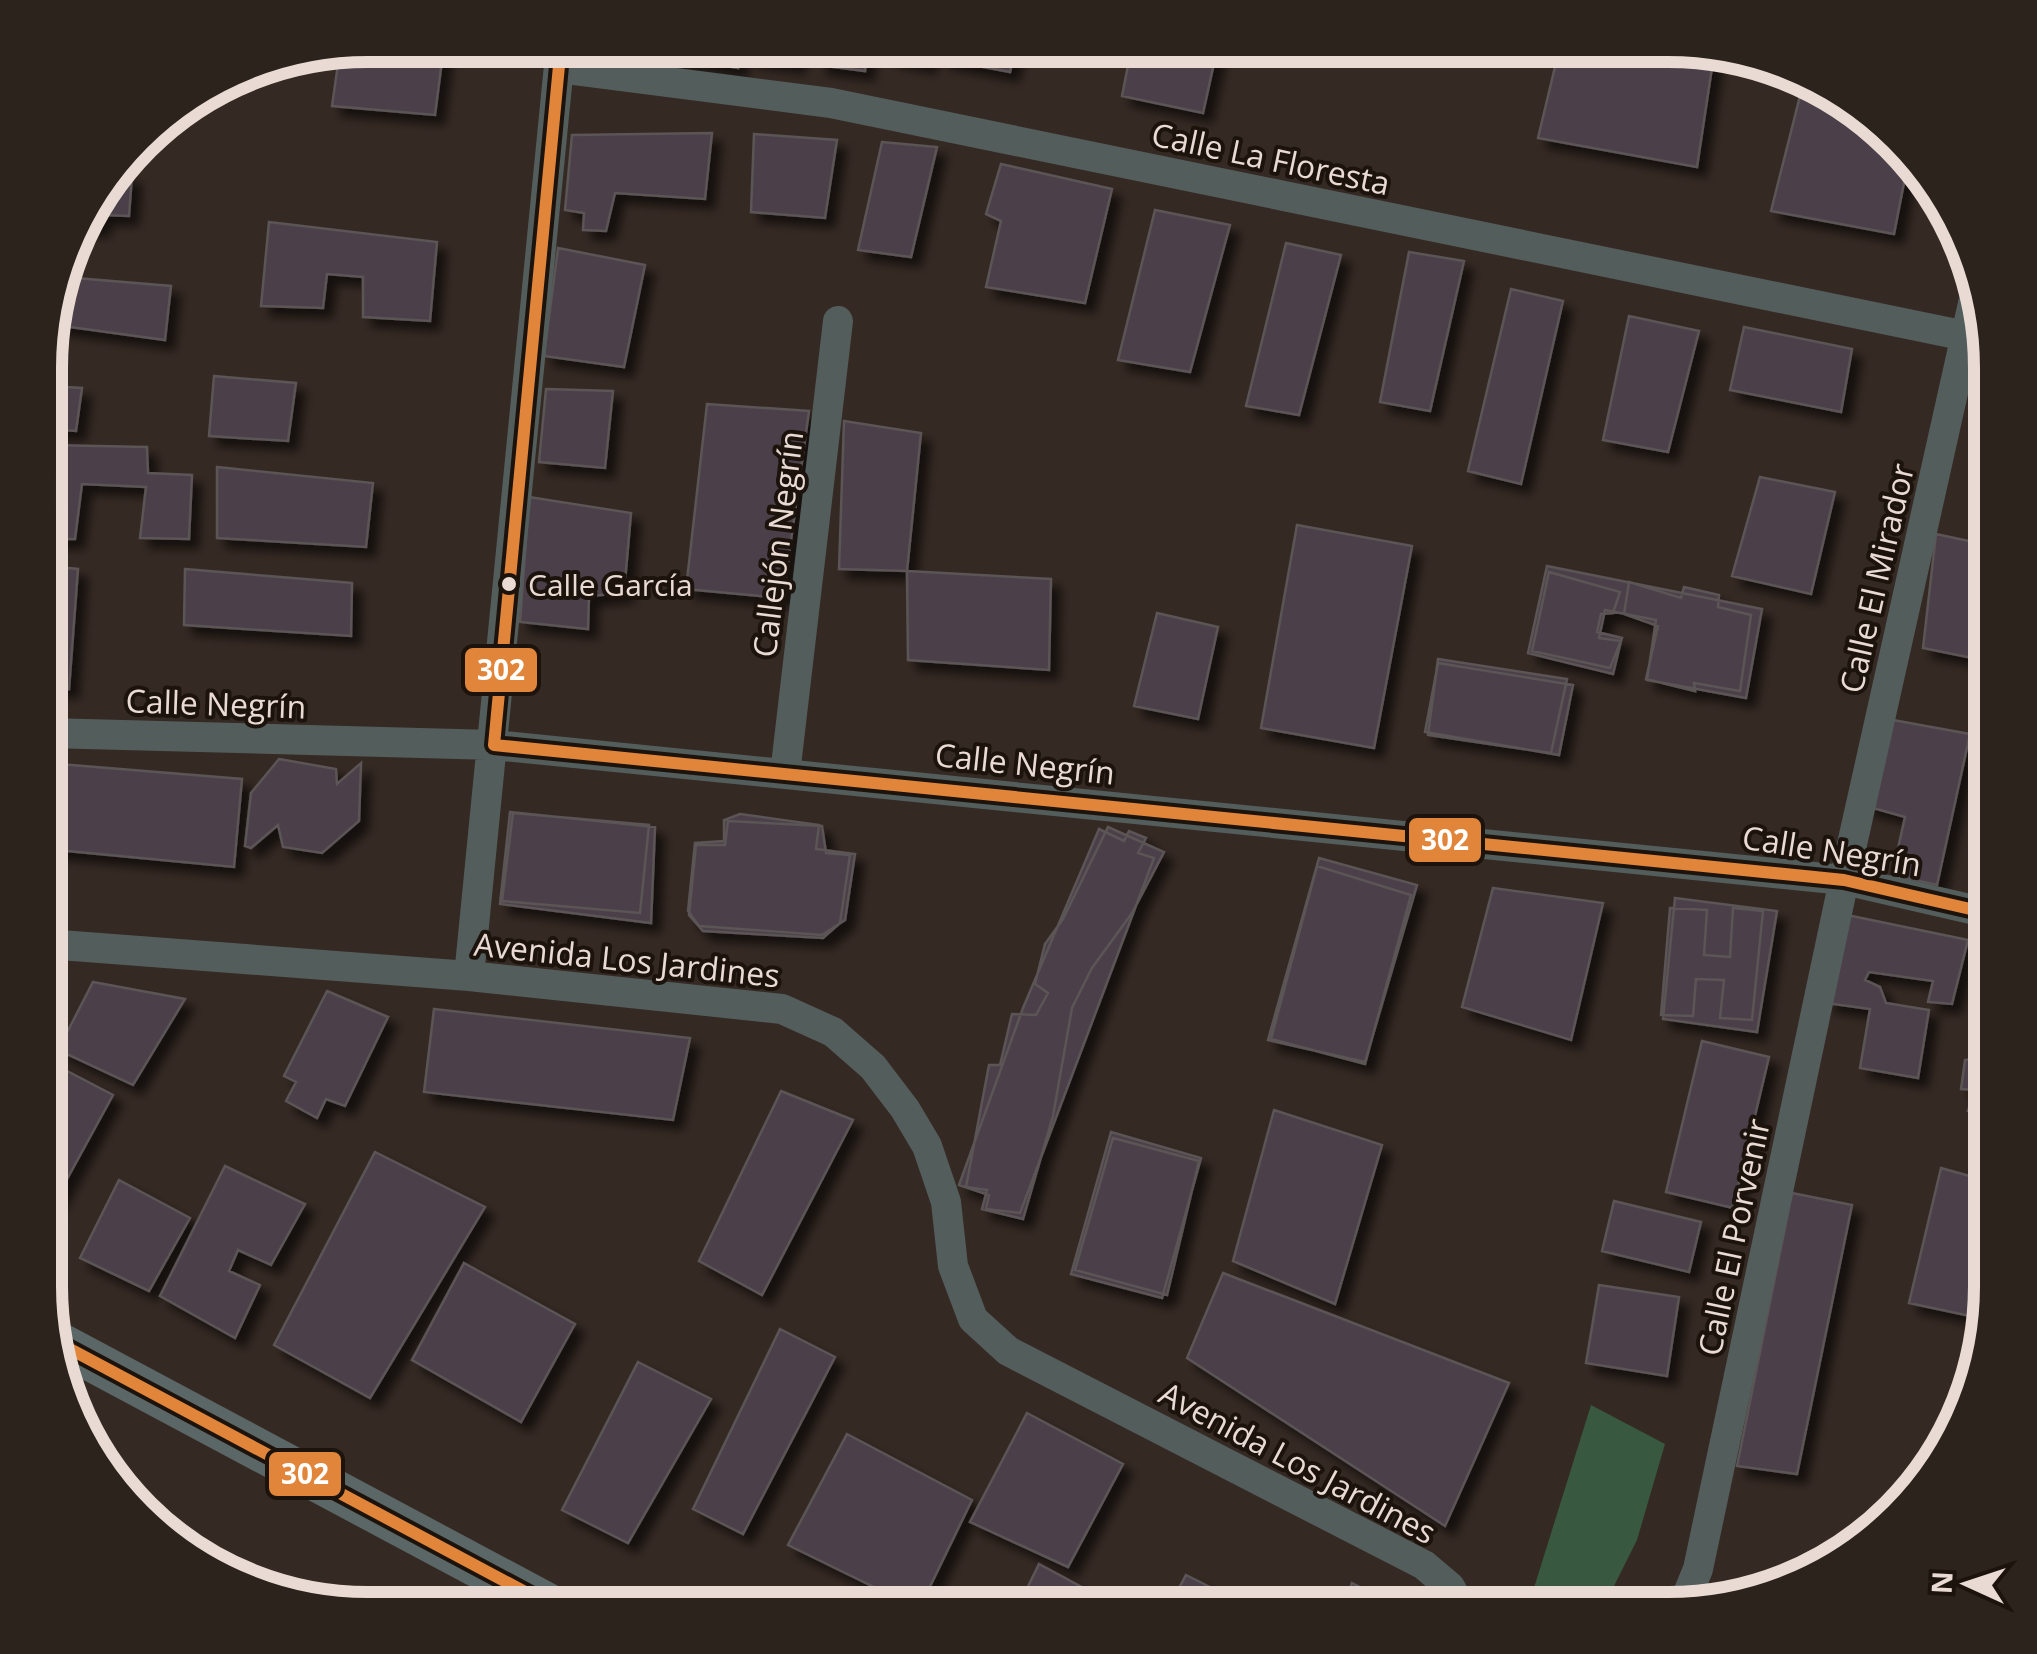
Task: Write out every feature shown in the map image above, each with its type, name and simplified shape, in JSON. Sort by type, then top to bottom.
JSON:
[{"type":"street","points":[[468,976],[560,62]]},
{"type":"street","name":"Calle La Floresta","points":[[590,62],[831,103],[1966,336]]},
{"type":"street","name":"Calle El Mirador","points":[[1844,880],[1970,317]]},
{"type":"street","name":"Callejón Negrín","points":[[785,774],[838,321]]},
{"type":"street","name":"Calle Negrín","points":[[62,733],[494,745],[1844,880],[1974,910]]},
{"type":"street","name":"Calle El Porvenir","points":[[1689,1591],[1698,1570],[1844,880]]},
{"type":"street","name":"Avenida Los Jardines","points":[[63,945],[468,976],[782,1009],[833,1032],[873,1067],[926,1146],[946,1202],[953,1266],[973,1319],[1008,1351],[1424,1565],[1452,1591]]},
{"type":"street","points":[[69,1348],[525,1592]]},
{"type":"green space","points":[[1591,1405],[1665,1444],[1637,1540],[1613,1588],[1533,1591]]},
{"type":"building","points":[[442,62],[435,115],[332,106],[338,64]]},
{"type":"building","points":[[706,62],[738,62],[738,68]]},
{"type":"building","points":[[818,62],[866,62],[865,71]]},
{"type":"building","points":[[959,62],[1012,62],[1010,72]]},
{"type":"building","points":[[1129,63],[1214,63],[1203,113],[1122,96]]},
{"type":"building","points":[[1556,63],[1712,66],[1697,167],[1538,138]]},
{"type":"building","points":[[1801,93],[1855,126],[1905,175],[1894,234],[1771,211]]},
{"type":"building","points":[[712,133],[705,199],[615,193],[606,231],[583,230],[584,213],[565,210],[572,135]]},
{"type":"building","points":[[754,134],[837,140],[825,218],[751,212]]},
{"type":"building","points":[[882,142],[937,147],[911,257],[858,250]]},
{"type":"building","points":[[1001,164],[1112,189],[1085,303],[986,287],[1001,221],[986,214]]},
{"type":"building","points":[[132,175],[129,216],[103,215]]},
{"type":"building","points":[[1155,210],[1230,225],[1190,372],[1118,360]]},
{"type":"building","points":[[269,222],[437,242],[430,321],[363,317],[363,277],[327,274],[323,308],[261,306]]},
{"type":"building","points":[[1286,243],[1341,255],[1299,415],[1246,406]]},
{"type":"building","points":[[558,248],[645,265],[624,367],[544,356]]},
{"type":"building","points":[[1409,252],[1464,261],[1430,411],[1380,402]]},
{"type":"building","points":[[77,278],[171,286],[165,340],[65,326]]},
{"type":"building","points":[[1511,289],[1563,301],[1521,484],[1468,471]]},
{"type":"building","points":[[1629,316],[1699,331],[1668,452],[1603,440]]},
{"type":"building","points":[[1744,327],[1852,349],[1841,412],[1730,390]]},
{"type":"building","points":[[214,376],[296,383],[288,441],[209,436]]},
{"type":"building","points":[[62,387],[82,388],[76,431],[62,430]]},
{"type":"building","points":[[546,389],[613,391],[605,468],[539,462]]},
{"type":"building","points":[[707,404],[809,411],[783,598],[686,589]]},
{"type":"building","points":[[844,421],[921,433],[907,571],[839,569]]},
{"type":"building","points":[[62,445],[147,447],[148,473],[192,475],[189,539],[140,538],[146,487],[82,484],[75,539],[62,539]]},
{"type":"building","points":[[217,467],[373,483],[366,547],[217,538]]},
{"type":"building","points":[[1760,477],[1835,492],[1811,594],[1732,576]]},
{"type":"building","points":[[529,497],[631,513],[624,593],[589,596],[588,629],[520,622]]},
{"type":"building","points":[[1297,525],[1412,546],[1374,748],[1261,728]]},
{"type":"building","points":[[1936,534],[1974,542],[1974,658],[1923,648]]},
{"type":"building","points":[[1547,566],[1762,609],[1746,698],[1647,680],[1656,620],[1605,610],[1599,638],[1621,641],[1613,674],[1528,653]]},
{"type":"building","points":[[62,567],[78,569],[69,689],[62,688]]},
{"type":"building","points":[[185,569],[352,583],[351,636],[184,625]]},
{"type":"building","points":[[907,571],[1051,579],[1049,670],[908,660]]},
{"type":"building","points":[[1549,572],[1620,592],[1613,613],[1601,614],[1597,632],[1622,638],[1610,668],[1532,651]]},
{"type":"building","points":[[1629,582],[1681,598],[1684,587],[1719,595],[1718,607],[1751,615],[1740,691],[1694,683],[1695,691],[1646,679],[1658,626],[1624,614]]},
{"type":"building","points":[[1157,613],[1218,627],[1198,719],[1134,706]]},
{"type":"building","points":[[1438,659],[1567,679],[1551,753],[1428,735]]},
{"type":"building","points":[[1438,663],[1573,685],[1559,755],[1425,732]]},
{"type":"building","points":[[1893,720],[1970,734],[1937,885],[1892,875],[1905,817],[1862,805]]},
{"type":"building","points":[[279,759],[336,769],[337,784],[361,763],[359,821],[322,853],[283,847],[278,825],[251,848],[245,846],[251,793]]},
{"type":"building","points":[[62,764],[242,779],[234,867],[63,850]]},
{"type":"building","points":[[510,812],[655,827],[651,923],[500,904]]},
{"type":"building","points":[[513,813],[649,825],[640,913],[502,901]]},
{"type":"building","points":[[740,814],[819,825],[816,849],[855,854],[845,920],[822,935],[699,926],[688,911],[695,843],[724,841],[724,820]]},
{"type":"building","points":[[728,821],[822,826],[826,853],[850,855],[840,923],[823,938],[703,931],[689,915],[696,845],[725,845]]},
{"type":"building","points":[[1108,827],[1164,852],[1132,913],[1092,968],[1072,1008],[1053,1116],[1023,1219],[982,1209],[987,1190],[966,1187],[989,1065],[1000,1065],[1012,1014],[1036,1015],[1048,993],[1035,984],[1045,944],[1063,919]]},
{"type":"building","points":[[1099,829],[1124,841],[1129,831],[1146,838],[1138,853],[1154,858],[1020,1213],[986,1209],[989,1195],[959,1185],[1023,1008]]},
{"type":"building","points":[[1319,858],[1417,885],[1365,1062],[1268,1040]]},
{"type":"building","points":[[1317,866],[1411,895],[1365,1064],[1271,1039]]},
{"type":"building","points":[[1493,888],[1603,903],[1571,1040],[1462,1007]]},
{"type":"building","points":[[1675,898],[1777,911],[1757,1032],[1663,1019]]},
{"type":"building","points":[[1670,908],[1707,910],[1704,955],[1730,957],[1733,908],[1763,911],[1752,1020],[1720,1018],[1724,980],[1696,979],[1693,1016],[1661,1015]]},
{"type":"building","points":[[1847,915],[1968,940],[1952,1004],[1928,1002],[1933,981],[1869,972],[1865,980],[1880,987],[1886,1003],[1929,1010],[1918,1078],[1860,1068],[1870,1009],[1826,1003]]},
{"type":"building","points":[[93,982],[185,999],[133,1085],[63,1052],[63,1041]]},
{"type":"building","points":[[327,991],[388,1017],[345,1106],[326,1099],[317,1118],[286,1101],[296,1082],[284,1076]]},
{"type":"building","points":[[434,1009],[690,1038],[673,1120],[424,1092]]},
{"type":"building","points":[[1702,1041],[1769,1057],[1733,1208],[1666,1192]]},
{"type":"building","points":[[1974,1059],[1974,1090],[1961,1089],[1965,1060]]},
{"type":"building","points":[[63,1069],[113,1095],[63,1187]]},
{"type":"building","points":[[781,1091],[853,1120],[762,1295],[699,1261]]},
{"type":"building","points":[[1274,1110],[1382,1145],[1335,1304],[1233,1261]]},
{"type":"building","points":[[1111,1132],[1201,1158],[1162,1298],[1071,1274]]},
{"type":"building","points":[[1113,1138],[1199,1161],[1167,1295],[1075,1270]]},
{"type":"building","points":[[375,1152],[485,1207],[370,1398],[274,1345]]},
{"type":"building","points":[[225,1166],[305,1204],[271,1265],[238,1250],[229,1271],[260,1285],[235,1338],[160,1296]]},
{"type":"building","points":[[1941,1168],[1974,1177],[1973,1317],[1909,1303]]},
{"type":"building","points":[[119,1180],[190,1218],[149,1291],[80,1258]]},
{"type":"building","points":[[1792,1193],[1852,1205],[1797,1474],[1737,1466]]},
{"type":"building","points":[[1614,1201],[1701,1222],[1689,1272],[1602,1251]]},
{"type":"building","points":[[464,1263],[575,1324],[521,1422],[412,1360]]},
{"type":"building","points":[[1223,1273],[1509,1383],[1445,1526],[1187,1358]]},
{"type":"building","points":[[1599,1285],[1679,1297],[1667,1376],[1586,1363]]},
{"type":"building","points":[[780,1329],[835,1357],[743,1534],[693,1509]]},
{"type":"building","points":[[638,1362],[711,1399],[628,1543],[562,1510]]},
{"type":"building","points":[[1027,1413],[1123,1464],[1068,1567],[970,1522]]},
{"type":"building","points":[[847,1434],[972,1500],[927,1592],[883,1592],[788,1545]]},
{"type":"building","points":[[1039,1564],[1090,1591],[1026,1592]]},
{"type":"building","points":[[1186,1575],[1219,1591],[1177,1591]]},
{"type":"building","points":[[1352,1583],[1368,1591],[1349,1591]]},
{"type":"transit line","name":"302","points":[[559,62],[494,745],[1844,880],[1974,910]]},
{"type":"transit line","name":"302","points":[[69,1348],[525,1592]]},
{"type":"place","name":"Calle García","points":[[509,584]]}]
